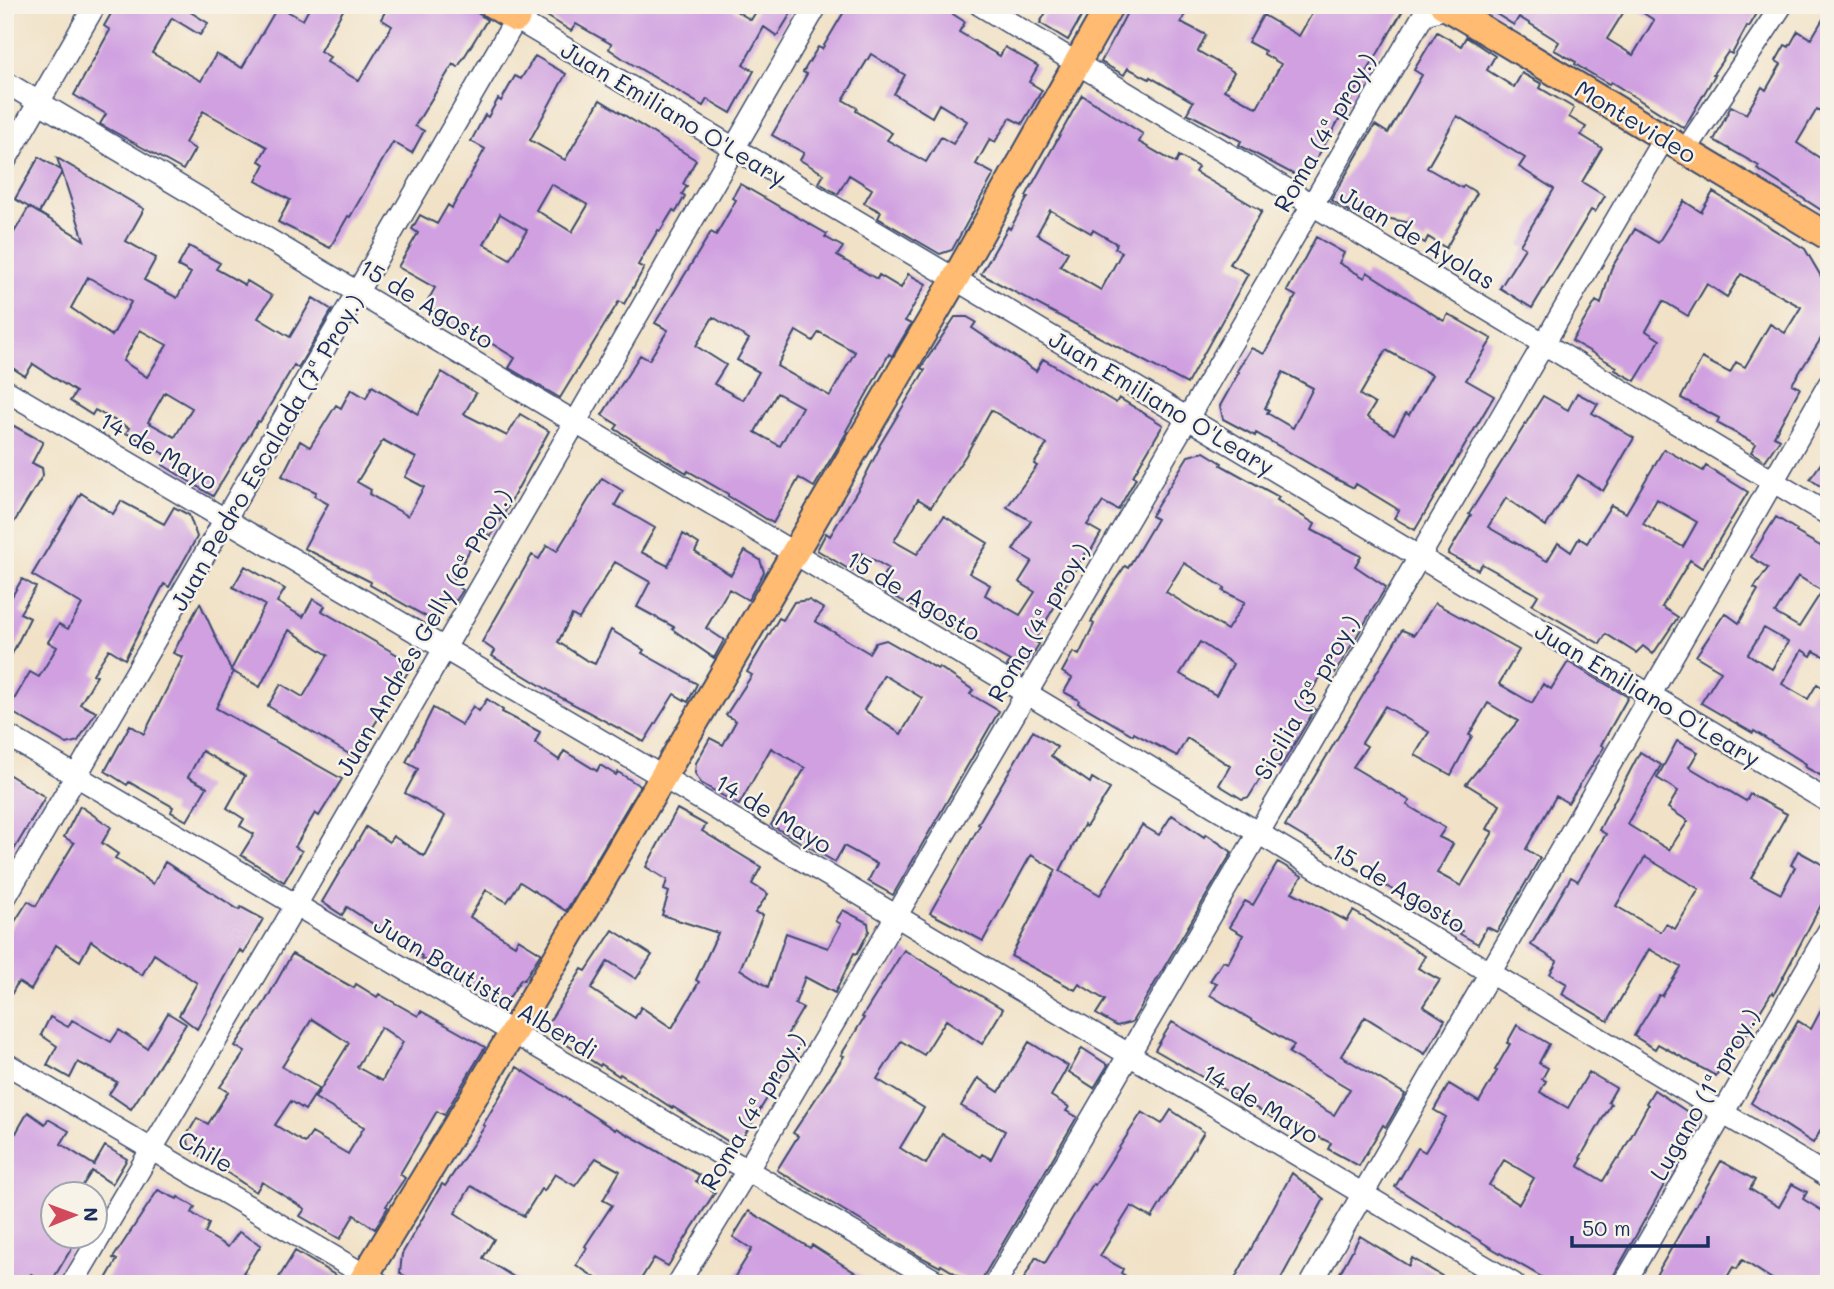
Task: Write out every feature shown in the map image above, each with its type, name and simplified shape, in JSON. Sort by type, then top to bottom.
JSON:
[{"type":"main road","name":"Juan Emiliano O'Leary","points":[[492,5],[520,12]]},
{"type":"main road","points":[[369,1281],[955,279],[1110,5]]},
{"type":"main road","name":"Montevideo","points":[[1449,6],[1829,237]]},
{"type":"street","points":[[5,161],[96,5]]},
{"type":"street","name":"Juan Andrés Gelly (6ª Proy.)","points":[[72,1284],[296,905],[817,5]]},
{"type":"street","name":"Juan de Ayolas","points":[[980,5],[1829,515]]},
{"type":"street","name":"Sicilia (3ª proy.)","points":[[995,1284],[1543,343],[1675,144],[1782,5]]},
{"type":"street","name":"Roma (4ª proy.)","points":[[678,1284],[897,916],[1424,13],[1449,6]]},
{"type":"street","name":"Juan Emiliano O'Leary","points":[[520,12],[734,148],[1829,802]]},
{"type":"street","name":"Juan Pedro Escalada (7ª Proy.)","points":[[5,898],[78,777],[520,12]]},
{"type":"street","name":"15 de Agosto","points":[[5,82],[794,553],[1829,1177]]},
{"type":"street","points":[[1311,1284],[1829,384]]},
{"type":"street","name":"14 de Mayo","points":[[5,390],[663,777],[1514,1284]]},
{"type":"street","name":"Juan Bautista Alberdi","points":[[5,734],[940,1284]]},
{"type":"street","name":"Lugano (1ª proy.)","points":[[1625,1284],[1829,930]]},
{"type":"street","name":"Chile","points":[[5,1063],[369,1281]]},
{"type":"building","points":[[116,5],[179,5],[208,23],[200,35],[172,18],[152,53],[201,81],[216,54],[242,68],[278,6],[303,20],[311,5],[346,5],[320,51],[330,57],[327,62],[359,81],[392,26],[381,19],[389,5],[467,5],[487,20],[458,67],[453,64],[415,126],[424,131],[412,153],[393,142],[330,248],[278,222],[290,200],[256,181],[265,164],[259,161],[267,147],[203,111],[185,143],[195,149],[183,170],[100,124],[106,114],[74,95],[110,30],[104,26]]},
{"type":"building","points":[[550,5],[726,5],[751,20],[760,5],[796,5],[777,36],[764,27],[743,65],[754,71],[731,113],[707,99],[703,106],[625,60],[609,49],[611,44],[576,24],[571,31],[545,15]]},
{"type":"building","points":[[848,5],[939,5],[965,22],[959,32],[1000,56],[1005,47],[1038,66],[1029,82],[1042,90],[1022,124],[1010,118],[995,142],[990,139],[976,164],[994,174],[952,250],[940,254],[878,218],[881,212],[864,203],[872,189],[849,175],[838,194],[819,183],[824,174],[800,160],[804,153],[772,135],[807,74],[803,72],[818,47],[822,49]],"holes":[[[871,54],[905,75],[894,94],[932,117],[939,104],[967,121],[953,144],[941,137],[926,162],[887,140],[892,133],[843,100]]]},
{"type":"building","points":[[1050,5],[1088,5],[1068,40],[1040,23]]},
{"type":"building","points":[[1131,5],[1190,5],[1181,22],[1206,35],[1198,51],[1234,72],[1224,90],[1257,108],[1281,64],[1248,42],[1263,15],[1299,36],[1317,5],[1406,5],[1304,180],[1239,145],[1241,141],[1187,113],[1193,102],[1150,77],[1149,79],[1128,68],[1124,75],[1101,62]]},
{"type":"building","points":[[1482,5],[1628,5],[1607,39],[1633,55],[1654,20],[1631,5],[1762,5],[1732,54],[1728,52],[1713,74],[1715,75],[1684,128],[1554,50],[1559,42],[1519,17],[1514,25]]},
{"type":"building","points":[[1829,9],[1829,116],[1817,109],[1797,143],[1829,164],[1829,215],[1757,169],[1759,166],[1714,140],[1731,106],[1746,114],[1762,87],[1766,90],[1781,64],[1776,61],[1785,45],[1789,47],[1798,31],[1811,39]]},
{"type":"building","points":[[1437,32],[1461,46],[1466,37],[1495,56],[1487,70],[1514,87],[1522,73],[1542,84],[1540,88],[1574,108],[1569,117],[1586,127],[1581,135],[1602,148],[1582,182],[1605,196],[1595,212],[1591,210],[1532,308],[1500,288],[1525,248],[1520,245],[1554,189],[1519,167],[1525,158],[1457,116],[1427,168],[1462,188],[1464,185],[1477,193],[1446,248],[1428,237],[1425,243],[1405,231],[1410,223],[1357,212],[1356,215],[1331,200],[1375,125],[1388,133],[1422,75],[1414,70]]},
{"type":"building","points":[[535,56],[566,74],[530,140],[565,160],[600,100],[696,160],[683,184],[687,186],[682,194],[685,196],[676,212],[673,210],[660,231],[658,230],[638,265],[644,268],[624,304],[619,301],[560,398],[509,368],[515,358],[468,329],[465,334],[444,323],[448,317],[426,304],[435,288],[398,267],[418,233],[412,229],[420,215],[437,224],[448,205],[452,208],[485,149],[471,141],[485,115],[488,117],[498,99],[501,101],[515,76],[521,79]],"holes":[[[551,184],[588,205],[572,232],[536,210]],[[500,214],[527,230],[510,259],[484,244]]]},
{"type":"building","points":[[1082,95],[1143,134],[1139,142],[1176,163],[1179,156],[1198,167],[1195,172],[1262,211],[1230,264],[1248,274],[1187,384],[981,274],[1008,227],[1010,229],[1028,197],[1026,196]],"holes":[[[1050,210],[1091,233],[1093,230],[1117,244],[1115,248],[1122,252],[1101,290],[1060,266],[1068,252],[1037,234]]]},
{"type":"building","points":[[39,157],[61,170],[57,158],[144,209],[126,241],[156,258],[144,280],[177,298],[191,273],[178,266],[189,246],[220,263],[216,269],[245,285],[247,281],[272,296],[258,318],[290,337],[313,298],[332,310],[298,368],[294,365],[213,496],[163,465],[168,456],[126,433],[129,428],[95,410],[92,415],[70,401],[76,392],[33,364],[25,376],[5,363],[5,248],[29,207],[15,199]],"holes":[[[62,172],[84,240],[39,213]],[[88,277],[131,302],[112,336],[71,308]],[[140,330],[167,345],[147,377],[123,361]],[[165,392],[192,408],[175,437],[148,422]]]},
{"type":"building","points":[[740,184],[827,234],[825,237],[843,247],[837,256],[877,279],[879,275],[901,288],[908,274],[926,284],[905,321],[911,324],[892,356],[889,354],[814,487],[799,478],[773,523],[615,429],[618,425],[602,415],[640,355],[649,360],[668,330],[655,323],[711,232],[716,235],[736,200],[732,198]],"holes":[[[713,317],[749,339],[737,360],[759,372],[743,400],[714,384],[726,365],[696,346]],[[796,331],[813,341],[819,332],[855,352],[830,396],[777,366]],[[777,393],[802,407],[780,446],[755,432]]]},
{"type":"building","points":[[1713,192],[1805,249],[1829,290],[1829,326],[1792,384],[1800,388],[1774,436],[1780,439],[1765,461],[1751,452],[1756,444],[1717,423],[1719,418],[1681,398],[1702,358],[1730,373],[1736,362],[1745,367],[1770,324],[1785,333],[1801,307],[1741,274],[1727,297],[1707,284],[1688,316],[1663,301],[1646,331],[1660,340],[1635,381],[1615,370],[1617,367],[1572,341],[1596,301],[1601,304],[1611,269],[1635,229],[1658,243],[1684,201],[1701,212]]},
{"type":"building","points":[[1316,237],[1344,253],[1339,263],[1365,278],[1367,272],[1444,321],[1448,314],[1492,339],[1466,380],[1494,396],[1415,530],[1394,518],[1399,510],[1356,484],[1354,488],[1256,433],[1255,436],[1223,419],[1220,406],[1239,372],[1237,371],[1251,348],[1264,354],[1296,296],[1287,291]],"holes":[[[1386,350],[1432,375],[1409,415],[1406,413],[1394,434],[1367,417],[1375,404],[1360,395]],[[1283,372],[1313,388],[1293,428],[1267,413],[1269,410],[1265,408]]]},
{"type":"building","points":[[955,317],[967,317],[976,322],[972,328],[1036,371],[1043,359],[1116,403],[1119,398],[1163,425],[1133,476],[1136,478],[1118,510],[1103,502],[1087,525],[1101,533],[1056,600],[1058,601],[1034,641],[1039,644],[1028,662],[1013,670],[1007,666],[1010,661],[885,591],[889,584],[881,579],[888,568],[862,553],[852,571],[817,550],[826,533],[830,536],[860,486],[879,446],[925,370],[921,368]],"holes":[[[991,410],[1047,444],[1034,464],[1037,466],[1007,507],[1031,521],[1013,550],[1032,561],[1019,582],[1035,592],[1020,615],[985,595],[990,585],[969,573],[988,543],[944,516],[917,554],[894,541],[918,499],[931,507],[966,455]]]},
{"type":"building","points":[[442,372],[476,393],[464,414],[507,436],[520,414],[549,431],[491,536],[481,530],[451,583],[463,590],[456,601],[447,596],[434,621],[370,585],[371,582],[304,548],[328,504],[314,496],[316,492],[282,476],[300,441],[310,447],[336,405],[341,408],[351,389],[366,398],[372,386],[418,414]],"holes":[[[383,440],[416,458],[405,477],[424,487],[408,516],[369,494],[371,490],[357,482]]]},
{"type":"building","points":[[1577,393],[1598,404],[1592,413],[1634,438],[1603,491],[1578,475],[1546,526],[1506,498],[1488,527],[1547,561],[1558,543],[1571,552],[1579,538],[1587,543],[1611,505],[1626,513],[1664,449],[1703,471],[1706,466],[1748,492],[1702,568],[1690,560],[1662,607],[1678,617],[1653,654],[1643,646],[1636,653],[1606,634],[1600,644],[1532,605],[1538,595],[1482,564],[1478,570],[1448,554],[1471,515],[1469,514],[1543,396],[1568,410]],"holes":[[[1657,499],[1697,522],[1683,547],[1643,524]]]},
{"type":"building","points":[[5,421],[43,442],[32,463],[42,468],[43,475],[5,537]]},
{"type":"building","points":[[1204,452],[1222,463],[1221,465],[1279,497],[1277,500],[1315,524],[1312,530],[1361,556],[1355,566],[1386,587],[1335,673],[1325,667],[1305,703],[1315,709],[1280,768],[1270,762],[1249,797],[1242,799],[1219,785],[1230,766],[1187,738],[1177,756],[1134,733],[1133,735],[1064,692],[1072,678],[1062,672],[1073,652],[1079,655],[1094,624],[1091,622],[1110,588],[1125,566],[1128,568],[1157,519],[1151,516],[1188,456]],"holes":[[[1184,563],[1225,588],[1223,591],[1245,602],[1227,630],[1166,592]],[[1200,642],[1233,664],[1216,695],[1180,674]]]},
{"type":"building","points":[[1829,452],[1829,492],[1810,479]]},
{"type":"building","points":[[602,478],[623,491],[615,505],[655,528],[641,552],[668,566],[683,534],[699,544],[695,552],[731,575],[745,551],[760,560],[764,572],[748,600],[729,589],[706,628],[724,640],[714,658],[672,629],[674,627],[637,607],[650,582],[615,562],[579,619],[572,615],[558,642],[586,660],[595,664],[611,630],[644,650],[642,653],[697,684],[688,702],[674,694],[644,742],[558,696],[492,656],[495,651],[482,642],[532,555],[539,559],[547,545],[557,551]]},
{"type":"building","points":[[81,493],[113,514],[121,501],[164,524],[174,507],[189,515],[197,537],[169,587],[164,584],[125,659],[109,649],[93,674],[97,676],[80,704],[96,712],[78,741],[67,744],[8,710],[30,672],[39,677],[57,647],[48,642],[59,624],[68,629],[82,604],[32,575]]},
{"type":"building","points":[[1776,517],[1829,551],[1829,659],[1814,651],[1811,656],[1802,650],[1782,684],[1808,699],[1817,684],[1829,692],[1829,780],[1805,767],[1806,764],[1754,731],[1753,733],[1701,703],[1721,671],[1696,656],[1725,613],[1739,623],[1758,590],[1754,588],[1768,568],[1751,557]],"holes":[[[1798,576],[1822,591],[1799,627],[1775,613]],[[1764,628],[1788,642],[1772,669],[1748,654]]]},
{"type":"building","points":[[245,566],[285,589],[277,602],[303,617],[313,599],[325,606],[322,611],[413,664],[354,757],[268,706],[281,684],[303,697],[328,655],[289,630],[260,687],[232,671],[216,708],[342,779],[319,816],[315,813],[295,847],[302,851],[284,882],[241,855],[254,834],[240,826],[244,819],[227,808],[245,776],[202,751],[188,777],[207,787],[187,821],[171,812],[173,807],[105,771],[130,725],[144,734],[183,657],[173,653],[200,603],[231,670],[265,605],[233,587]]},
{"type":"building","points":[[22,579],[36,587],[20,613],[30,618],[5,668],[5,604],[7,605]]},
{"type":"building","points":[[809,600],[824,609],[815,621],[869,653],[875,643],[886,640],[938,669],[939,667],[973,690],[970,694],[999,711],[893,895],[868,881],[877,864],[844,846],[835,862],[771,825],[805,768],[771,748],[739,805],[701,783],[695,773],[696,763],[710,738],[723,745],[736,721],[726,715],[752,675],[747,672],[779,618],[783,620],[794,602]],"holes":[[[884,675],[922,698],[901,734],[864,710]]]},
{"type":"building","points":[[1435,603],[1519,650],[1499,684],[1532,703],[1543,684],[1551,689],[1568,662],[1628,697],[1601,745],[1604,747],[1568,803],[1556,796],[1526,849],[1540,858],[1497,932],[1487,927],[1478,944],[1460,934],[1462,931],[1285,826],[1402,630],[1414,635]],"holes":[[[1488,703],[1518,721],[1466,784],[1500,805],[1487,829],[1493,832],[1461,886],[1437,873],[1453,844],[1439,837],[1445,828],[1407,805],[1410,801],[1353,767],[1367,746],[1362,743],[1385,706],[1429,732],[1415,755],[1451,775],[1472,736],[1469,735]]]},
{"type":"building","points":[[487,699],[503,710],[502,712],[540,732],[535,743],[559,760],[564,751],[597,771],[600,765],[616,775],[618,772],[640,786],[566,911],[520,882],[507,902],[486,890],[470,917],[515,945],[518,939],[541,953],[509,998],[491,1002],[347,907],[342,915],[322,902],[366,827],[389,842],[393,836],[424,856],[445,816],[405,793],[418,769],[406,762],[433,708],[462,725],[473,706],[479,711]]},
{"type":"building","points":[[1033,731],[1057,747],[1051,756],[1090,783],[1092,778],[1110,789],[1086,827],[1084,825],[1060,871],[1100,895],[1142,825],[1159,835],[1172,815],[1232,852],[1132,1022],[1117,1026],[1096,1014],[1105,1000],[1079,984],[1075,990],[1011,956],[1056,870],[1031,855],[983,941],[930,913]]},
{"type":"building","points":[[1677,741],[1698,752],[1689,767],[1746,801],[1750,794],[1787,814],[1751,878],[1781,894],[1795,867],[1791,865],[1798,851],[1829,868],[1829,896],[1824,904],[1822,903],[1774,994],[1772,992],[1740,1044],[1735,1041],[1716,1076],[1658,1044],[1655,1049],[1634,1036],[1659,995],[1662,996],[1681,967],[1649,949],[1608,1021],[1562,994],[1567,984],[1550,974],[1557,961],[1531,945],[1571,877],[1578,881],[1606,834],[1599,830],[1640,752],[1661,765],[1627,824],[1669,850],[1688,821],[1668,808],[1678,791],[1657,778]],"holes":[[[1645,857],[1699,889],[1675,929],[1666,924],[1661,932],[1616,906]]]},
{"type":"building","points":[[5,772],[45,797],[5,865]]},
{"type":"building","points":[[80,806],[111,827],[102,843],[118,854],[115,858],[153,884],[165,862],[239,910],[241,907],[263,919],[244,953],[240,950],[197,1029],[179,1015],[197,983],[154,954],[142,975],[91,941],[80,961],[56,945],[31,990],[18,982],[5,1006],[5,937],[28,901],[36,906],[74,843],[64,837]]},
{"type":"building","points":[[677,809],[706,825],[702,831],[761,867],[752,884],[768,894],[755,913],[763,915],[740,969],[768,987],[786,933],[828,948],[841,924],[836,921],[843,910],[868,923],[869,931],[857,954],[854,953],[835,993],[805,977],[795,1004],[803,1008],[787,1035],[801,1043],[737,1147],[544,1030],[582,969],[586,971],[613,930],[652,955],[636,979],[608,961],[591,989],[635,1018],[641,1007],[672,1028],[699,982],[696,980],[718,933],[662,915],[669,892],[664,890],[667,880],[646,867]]},
{"type":"building","points":[[1278,862],[1302,876],[1292,892],[1347,921],[1353,911],[1370,921],[1425,956],[1418,968],[1440,980],[1423,1006],[1445,1020],[1425,1054],[1365,1017],[1341,1056],[1405,1094],[1359,1166],[1328,1149],[1331,1143],[1284,1120],[1282,1123],[1155,1050],[1172,1022],[1334,1115],[1350,1089],[1289,1053],[1294,1045],[1210,995],[1217,983],[1210,981],[1223,961],[1228,963],[1243,935],[1229,927],[1245,901],[1253,905]]},
{"type":"building","points":[[904,950],[1003,1009],[982,1044],[946,1020],[924,1055],[901,1041],[877,1079],[924,1108],[900,1148],[926,1164],[942,1134],[980,1157],[982,1154],[991,1159],[1005,1131],[961,1106],[978,1078],[999,1092],[1029,1042],[1068,1066],[1051,1096],[1069,1107],[1066,1111],[1077,1117],[979,1284],[973,1284],[941,1265],[940,1267],[921,1257],[777,1170],[798,1136],[793,1133],[844,1056],[841,1055],[864,1018],[862,1017]]},
{"type":"building","points":[[292,954],[354,988],[356,984],[377,997],[379,994],[418,1016],[421,1011],[485,1047],[444,1115],[437,1111],[400,1174],[405,1178],[386,1206],[388,1207],[375,1229],[354,1215],[340,1239],[300,1216],[305,1209],[262,1182],[256,1192],[190,1150],[187,1135],[197,1118],[208,1124],[228,1092],[220,1087],[245,1052],[235,1046],[265,1002]],"holes":[[[312,1019],[349,1043],[315,1098],[364,1127],[348,1154],[312,1133],[305,1143],[275,1125],[291,1101],[305,1110],[319,1088],[282,1067]],[[381,1027],[403,1042],[382,1081],[357,1067]]]},
{"type":"building","points":[[1829,995],[1829,1117],[1813,1143],[1751,1103],[1798,1021],[1811,1029]]},
{"type":"building","points":[[168,1013],[186,1024],[131,1109],[109,1094],[117,1082],[78,1062],[70,1078],[47,1065],[57,1046],[41,1035],[50,1017],[68,1027],[72,1020],[111,1042],[119,1030],[147,1048]]},
{"type":"building","points":[[1517,1025],[1549,1044],[1539,1063],[1548,1068],[1542,1079],[1546,1081],[1540,1092],[1568,1108],[1589,1072],[1616,1088],[1608,1102],[1611,1104],[1578,1166],[1603,1181],[1617,1158],[1619,1159],[1654,1090],[1700,1120],[1609,1284],[1554,1284],[1395,1187],[1418,1148],[1425,1152],[1446,1117],[1434,1110],[1449,1084],[1479,1102],[1510,1044],[1507,1043]],"holes":[[[1504,1160],[1534,1178],[1519,1204],[1489,1185]]]},
{"type":"building","points":[[1082,1048],[1108,1065],[1094,1088],[1069,1072]]},
{"type":"building","points":[[517,1067],[615,1130],[616,1128],[699,1175],[696,1181],[715,1192],[668,1266],[654,1258],[638,1284],[605,1284],[576,1265],[612,1205],[603,1200],[620,1171],[596,1158],[575,1186],[555,1174],[544,1191],[541,1189],[524,1216],[471,1186],[455,1213],[494,1239],[483,1258],[525,1284],[419,1284],[400,1273],[402,1254],[442,1184],[445,1186],[485,1126],[483,1125]]},
{"type":"building","points":[[1171,1110],[1204,1132],[1152,1218],[1131,1206],[1100,1256],[1123,1269],[1121,1273],[1138,1284],[1021,1284],[1036,1257],[1045,1263],[1093,1184],[1095,1185],[1142,1112],[1162,1124]]},
{"type":"building","points":[[28,1112],[45,1124],[48,1119],[69,1131],[61,1144],[94,1165],[105,1146],[127,1159],[112,1184],[92,1171],[86,1180],[38,1180],[38,1250],[71,1250],[50,1284],[31,1274],[25,1284],[21,1284],[5,1274],[5,1125],[16,1133]]},
{"type":"building","points":[[1721,1161],[1755,1180],[1750,1189],[1779,1207],[1792,1184],[1807,1192],[1803,1199],[1829,1215],[1829,1264],[1816,1284],[1780,1284],[1742,1260],[1737,1269],[1733,1267],[1723,1284],[1651,1284]]},
{"type":"building","points":[[1292,1173],[1324,1199],[1278,1284],[1232,1284]]},
{"type":"building","points":[[158,1190],[195,1207],[192,1213],[209,1224],[205,1233],[228,1247],[239,1232],[261,1245],[243,1273],[262,1284],[103,1284],[117,1260],[113,1258]]},
{"type":"building","points":[[749,1211],[810,1248],[812,1245],[873,1284],[743,1284],[734,1278],[752,1249],[733,1237]]},
{"type":"building","points":[[1360,1236],[1409,1266],[1412,1258],[1455,1284],[1334,1284]]},
{"type":"building","points":[[295,1251],[345,1281],[344,1284],[275,1284]]}]
